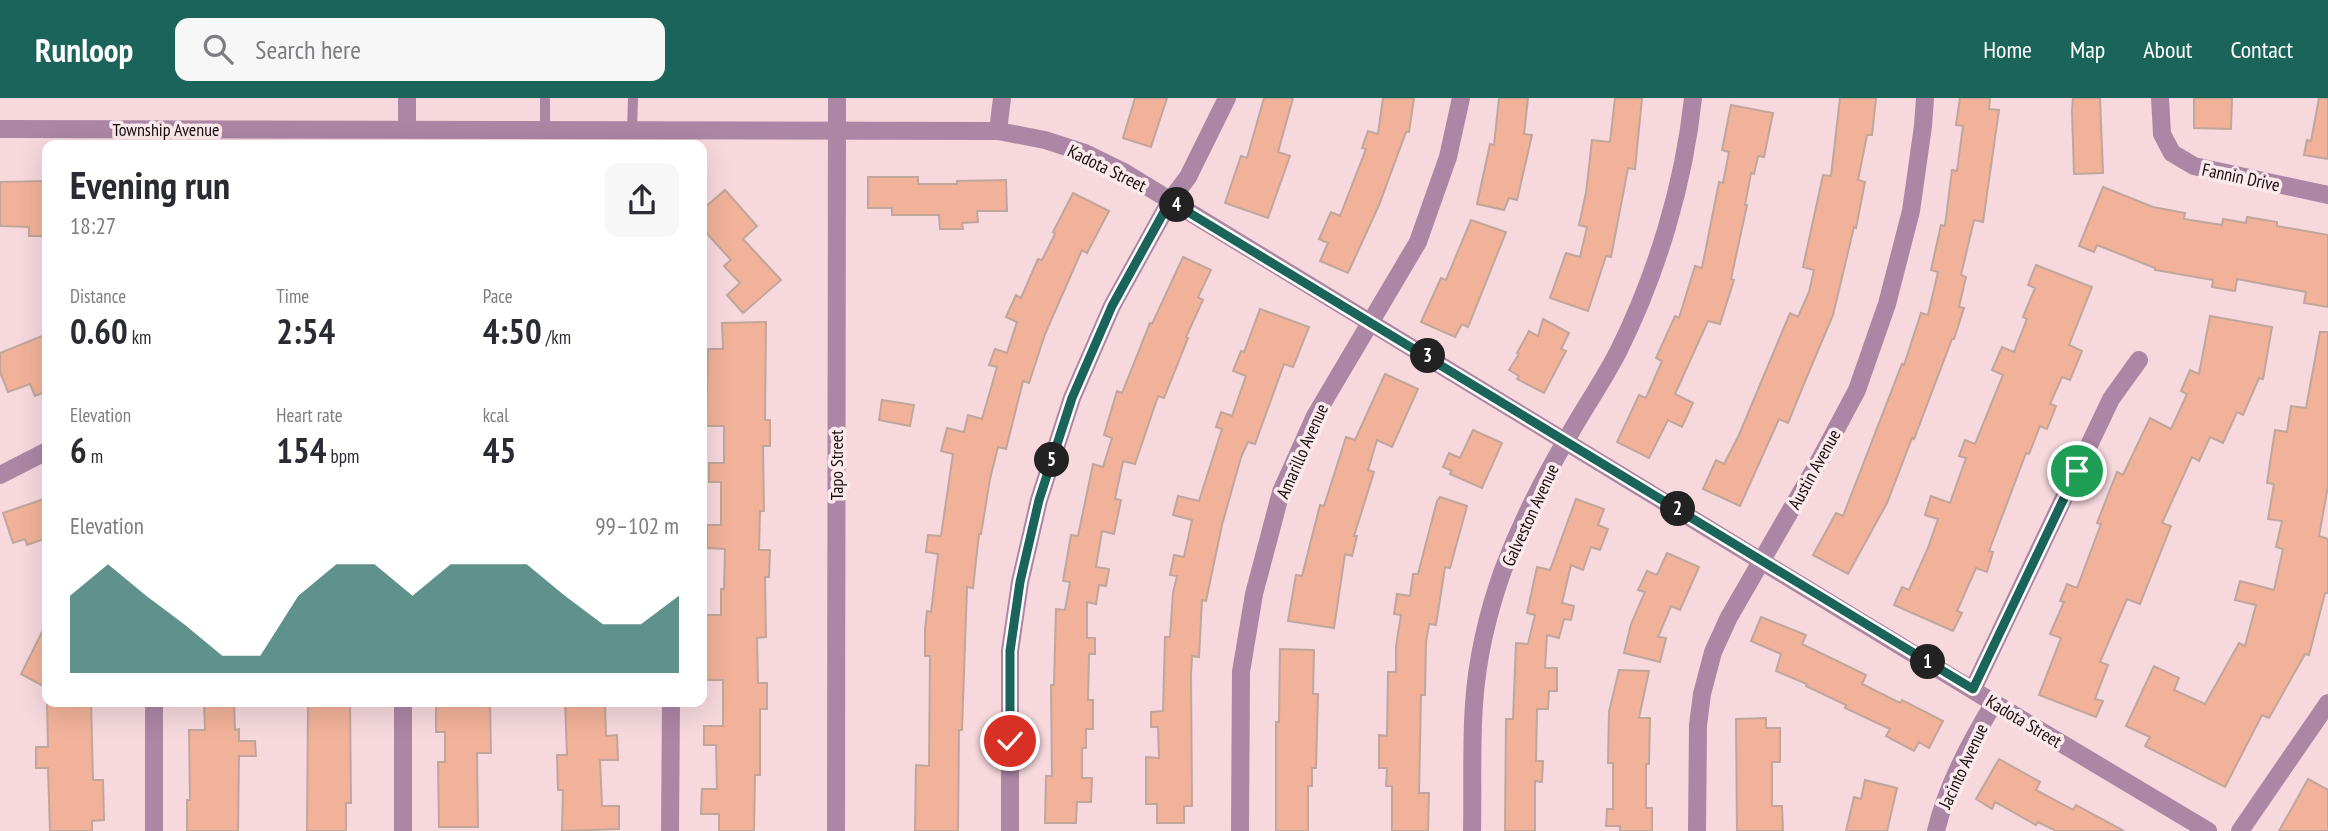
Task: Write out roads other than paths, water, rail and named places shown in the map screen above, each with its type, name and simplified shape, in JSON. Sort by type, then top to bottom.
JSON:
[{"type":"street","points":[[405,134],[407,98]]},
{"type":"street","name":"Tapo Street","points":[[836,98],[836,831]]},
{"type":"street","points":[[998,131],[1002,98]]},
{"type":"street","points":[[1010,831],[1010,651],[1020,582],[1039,500],[1072,398],[1107,317],[1170,201],[1188,177],[1227,98]]},
{"type":"street","name":"Amarillo Avenue","points":[[1240,831],[1241,672],[1254,594],[1282,492],[1315,416],[1418,242],[1448,157],[1461,98]]},
{"type":"street","name":"Galveston Avenue","points":[[1472,831],[1474,704],[1483,639],[1503,570],[1566,440],[1618,352],[1643,295],[1665,232],[1683,160],[1693,98]]},
{"type":"street","name":"Austin Avenue","points":[[1698,831],[1698,725],[1702,694],[1713,652],[1728,617],[1818,463],[1857,390],[1887,304],[1910,211],[1925,98]]},
{"type":"street","name":"Fannin Drive","points":[[2160,98],[2162,134],[2172,153],[2194,166],[2328,195]]},
{"type":"street","name":"Township Avenue","points":[[0,129],[405,134],[545,129],[836,129]]},
{"type":"street","name":"Kadota Street","points":[[836,129],[998,131],[1045,140],[1085,153],[1122,171],[2208,831]]},
{"type":"street","points":[[1973,689],[2111,399],[2139,360]]},
{"type":"street","points":[[0,475],[42,454]]},
{"type":"street","name":"Jacinto Avenue","points":[[1936,831],[1966,750],[1994,703]]},
{"type":"street","points":[[2240,831],[2328,703]]},
{"type":"street","points":[[154,707],[154,831]]},
{"type":"street","points":[[403,707],[403,831]]},
{"type":"street","points":[[670,831],[671,707]]},
{"type":"lane","points":[[545,98],[545,129]]},
{"type":"lane","points":[[632,98],[632,129]]}]
